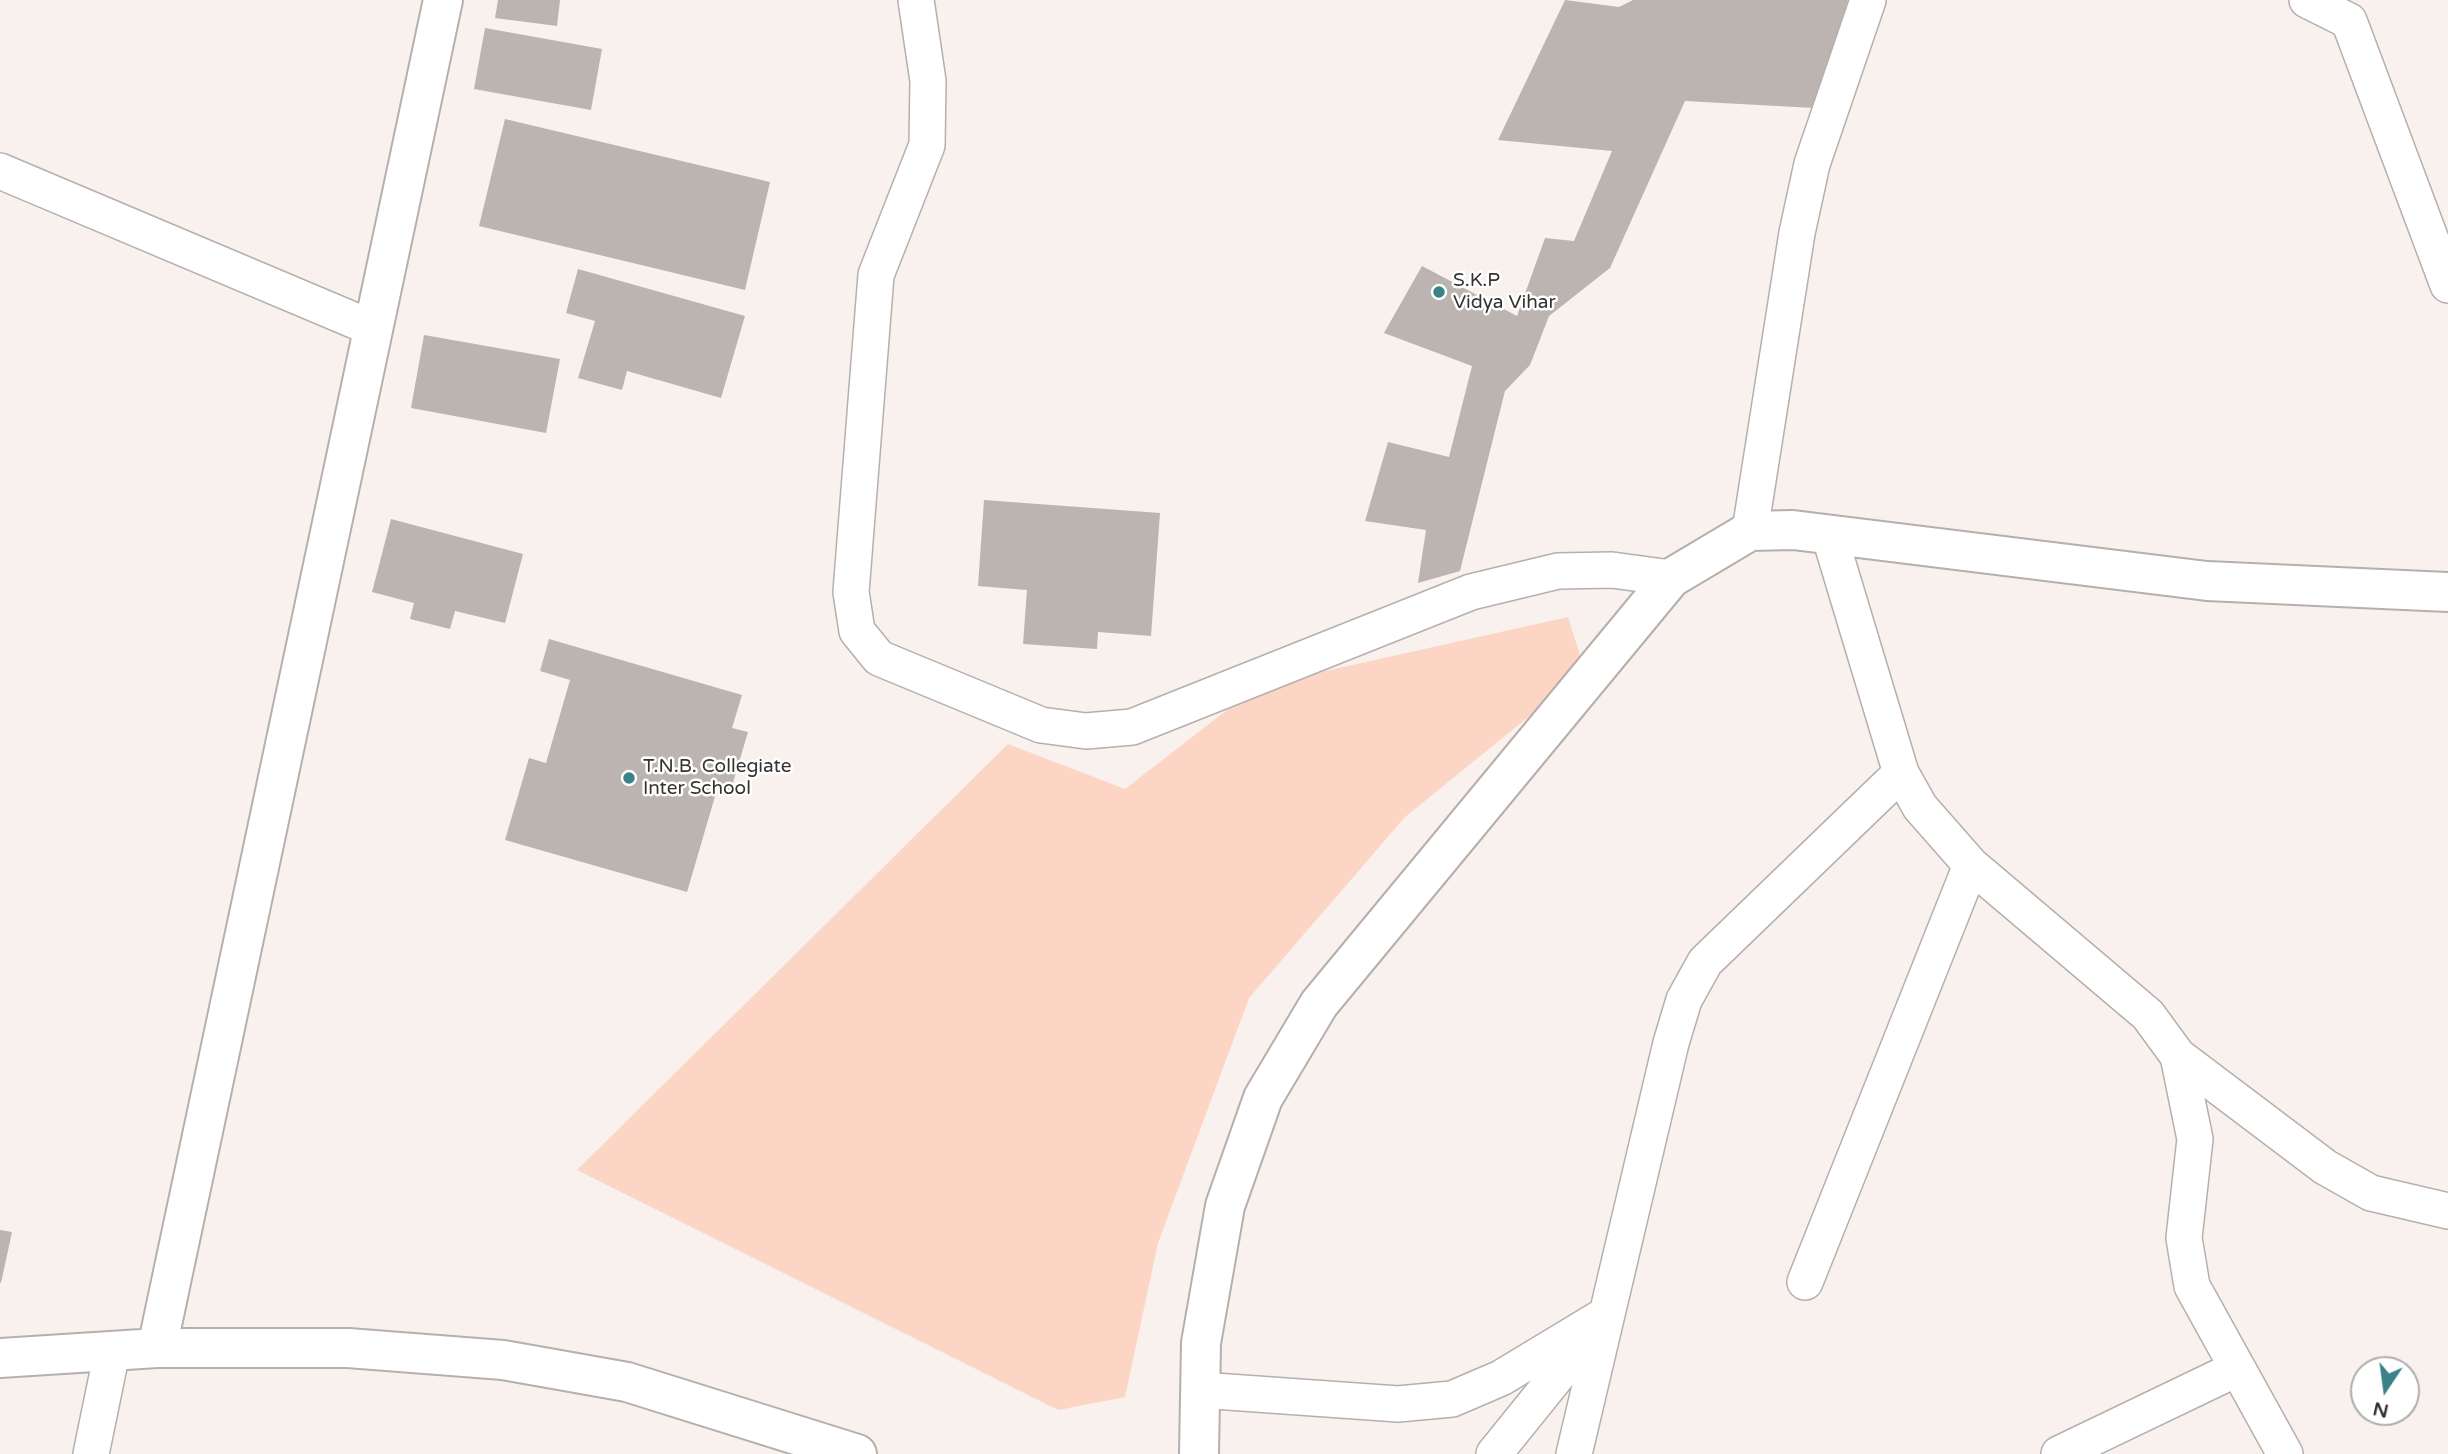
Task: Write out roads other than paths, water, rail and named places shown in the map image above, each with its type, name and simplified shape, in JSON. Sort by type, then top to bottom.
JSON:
[{"type":"main road","points":[[157,1348],[443,0]]},
{"type":"main road","points":[[1199,1454],[1201,1343],[1225,1206],[1263,1098],[1319,1004],[1671,578],[1750,531],[1829,534],[2207,581],[2448,593]]},
{"type":"main road","points":[[0,1358],[157,1348],[348,1348],[503,1360],[627,1382],[857,1454]]},
{"type":"street","points":[[916,0],[928,81],[927,145],[876,275],[851,592],[858,631],[879,658],[1041,725],[1086,731],[1132,727],[1471,592],[1558,571],[1612,570],[1671,578]]},
{"type":"street","points":[[1750,531],[1799,221],[1812,164],[1838,80],[1868,0]]},
{"type":"street","points":[[2307,0],[2349,21],[2448,285]]},
{"type":"street","points":[[0,171],[372,328]]},
{"type":"street","points":[[1829,534],[1901,773],[1920,807],[1971,865],[2148,1015],[2178,1056],[2325,1167],[2371,1193],[2448,1211]]},
{"type":"street","points":[[1574,1454],[1671,1043],[1684,1000],[1705,962],[1901,773]]},
{"type":"street","points":[[1805,1282],[1971,865]]},
{"type":"street","points":[[2178,1056],[2195,1139],[2185,1238],[2192,1286],[2285,1454]]},
{"type":"street","points":[[1200,1390],[1398,1404],[1452,1399],[1502,1378],[1607,1314]]},
{"type":"street","points":[[1494,1454],[1607,1314]]},
{"type":"street","points":[[91,1454],[112,1352]]},
{"type":"street","points":[[2059,1454],[2236,1369]]},
{"type":"place","name":"S.K.P Vidya Vihar","points":[[1439,292]]},
{"type":"place","name":"T.N.B. Collegiate Inter School","points":[[629,778]]}]
